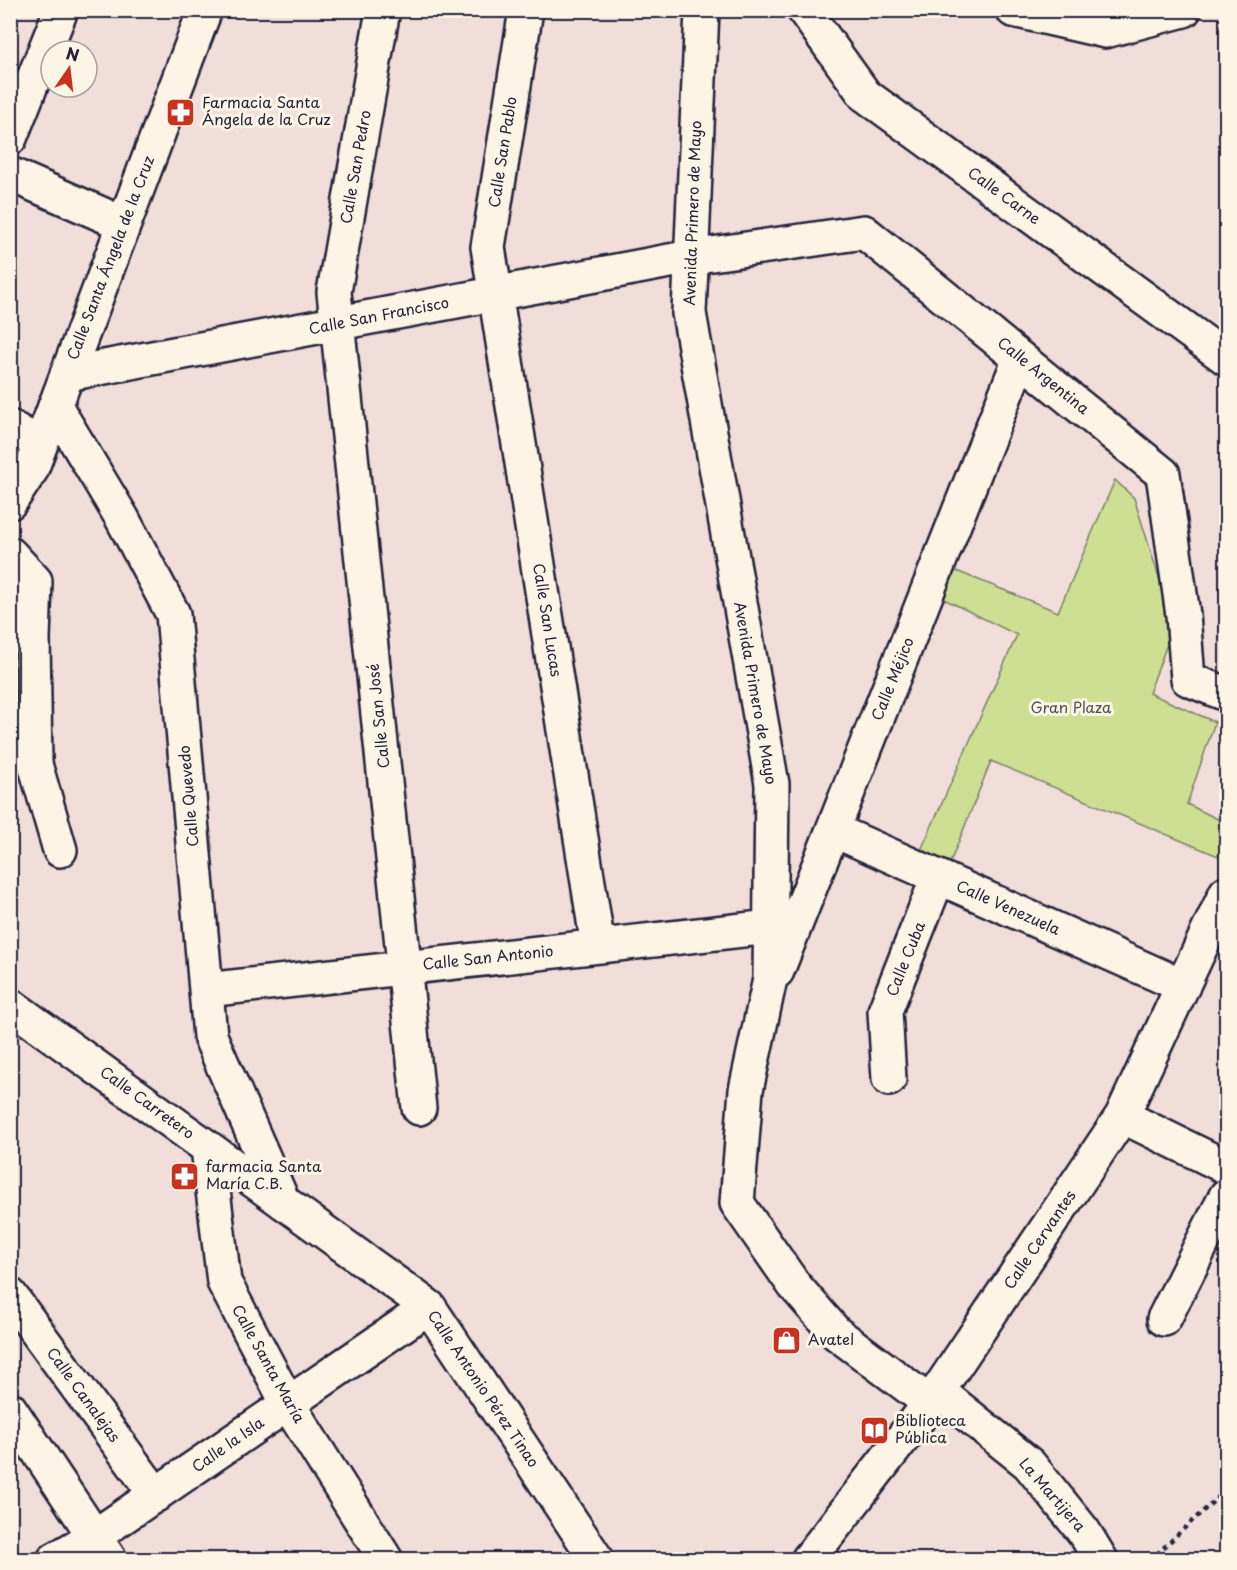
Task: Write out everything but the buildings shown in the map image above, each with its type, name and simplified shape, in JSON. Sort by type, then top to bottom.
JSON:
[{"type":"street","points":[[10,138],[61,10]]},
{"type":"street","name":"Calle Santa Ángela de la Cruz","points":[[10,502],[31,470],[205,10]]},
{"type":"street","name":"Calle San Pedro","points":[[338,324],[334,292],[383,10]]},
{"type":"street","name":"Calle San Pablo","points":[[495,293],[488,247],[526,10]]},
{"type":"street","name":"Avenida Primero de Mayo","points":[[702,10],[689,313],[772,784],[770,979],[746,1090],[737,1203],[794,1285],[836,1334],[934,1397]]},
{"type":"street","name":"Calle Carne","points":[[804,10],[865,95],[1227,358]]},
{"type":"street","points":[[1013,10],[1105,31],[1184,10]]},
{"type":"street","points":[[10,174],[124,224]]},
{"type":"street","name":"Calle Argentina","points":[[691,257],[864,232],[1163,474],[1183,615],[1188,679],[1227,694]]},
{"type":"street","name":"Calle San Francisco","points":[[67,374],[691,257]]},
{"type":"street","name":"Calle San Lucas","points":[[495,293],[598,946]]},
{"type":"street","name":"Calle San José","points":[[338,324],[419,1108]]},
{"type":"street","name":"Calle Méjico","points":[[765,1001],[1020,358]]},
{"type":"street","name":"Calle Quevedo","points":[[55,406],[122,518],[173,614],[210,1036],[283,1202]]},
{"type":"street","points":[[10,427],[40,444]]},
{"type":"street","points":[[10,554],[35,581],[33,639],[35,764],[60,850]]},
{"type":"street","name":"Calle Venezuela","points":[[833,830],[1183,986]]},
{"type":"street","name":"Calle Cuba","points":[[889,1079],[885,1011],[938,877]]},
{"type":"street","name":"Calle Cervantes","points":[[808,1560],[934,1397],[1122,1116],[1227,893]]},
{"type":"street","name":"Calle San Antonio","points":[[206,990],[770,927]]},
{"type":"street","name":"Calle Carretero","points":[[10,1005],[283,1202]]},
{"type":"street","points":[[1122,1116],[1227,1167]]},
{"type":"street","name":"Calle Santa María","points":[[208,1148],[224,1282],[288,1404],[386,1560]]},
{"type":"street","points":[[1164,1319],[1227,1197]]},
{"type":"street","name":"Calle Antonio Pérez Tinao","points":[[283,1202],[429,1307],[597,1560]]},
{"type":"street","name":"Calle Canalejas","points":[[10,1295],[156,1495]]},
{"type":"street","name":"Calle la Isla","points":[[54,1560],[103,1548],[156,1495],[429,1307]]},
{"type":"street","name":"La Martijera","points":[[934,1397],[1029,1464],[1084,1532],[1101,1560]]},
{"type":"street","points":[[10,1409],[103,1548]]},
{"type":"path","points":[[1150,1560],[1227,1490]]},
{"type":"green space","name":"Gran Plaza","points":[[1115,480],[1134,498],[1174,625],[1149,693],[1215,722],[1187,804],[1226,823],[1226,833],[1218,856],[991,761],[950,863],[921,850],[1017,635],[944,599],[954,570],[1058,612]]},
{"type":"place","name":"Farmacia Santa Ángela de la Cruz","points":[[181,112]]},
{"type":"place","name":"farmacia Santa María C.B.","points":[[185,1176]]},
{"type":"place","name":"Avatel","points":[[787,1340]]},
{"type":"place","name":"Biblioteca Pública","points":[[874,1430]]}]
